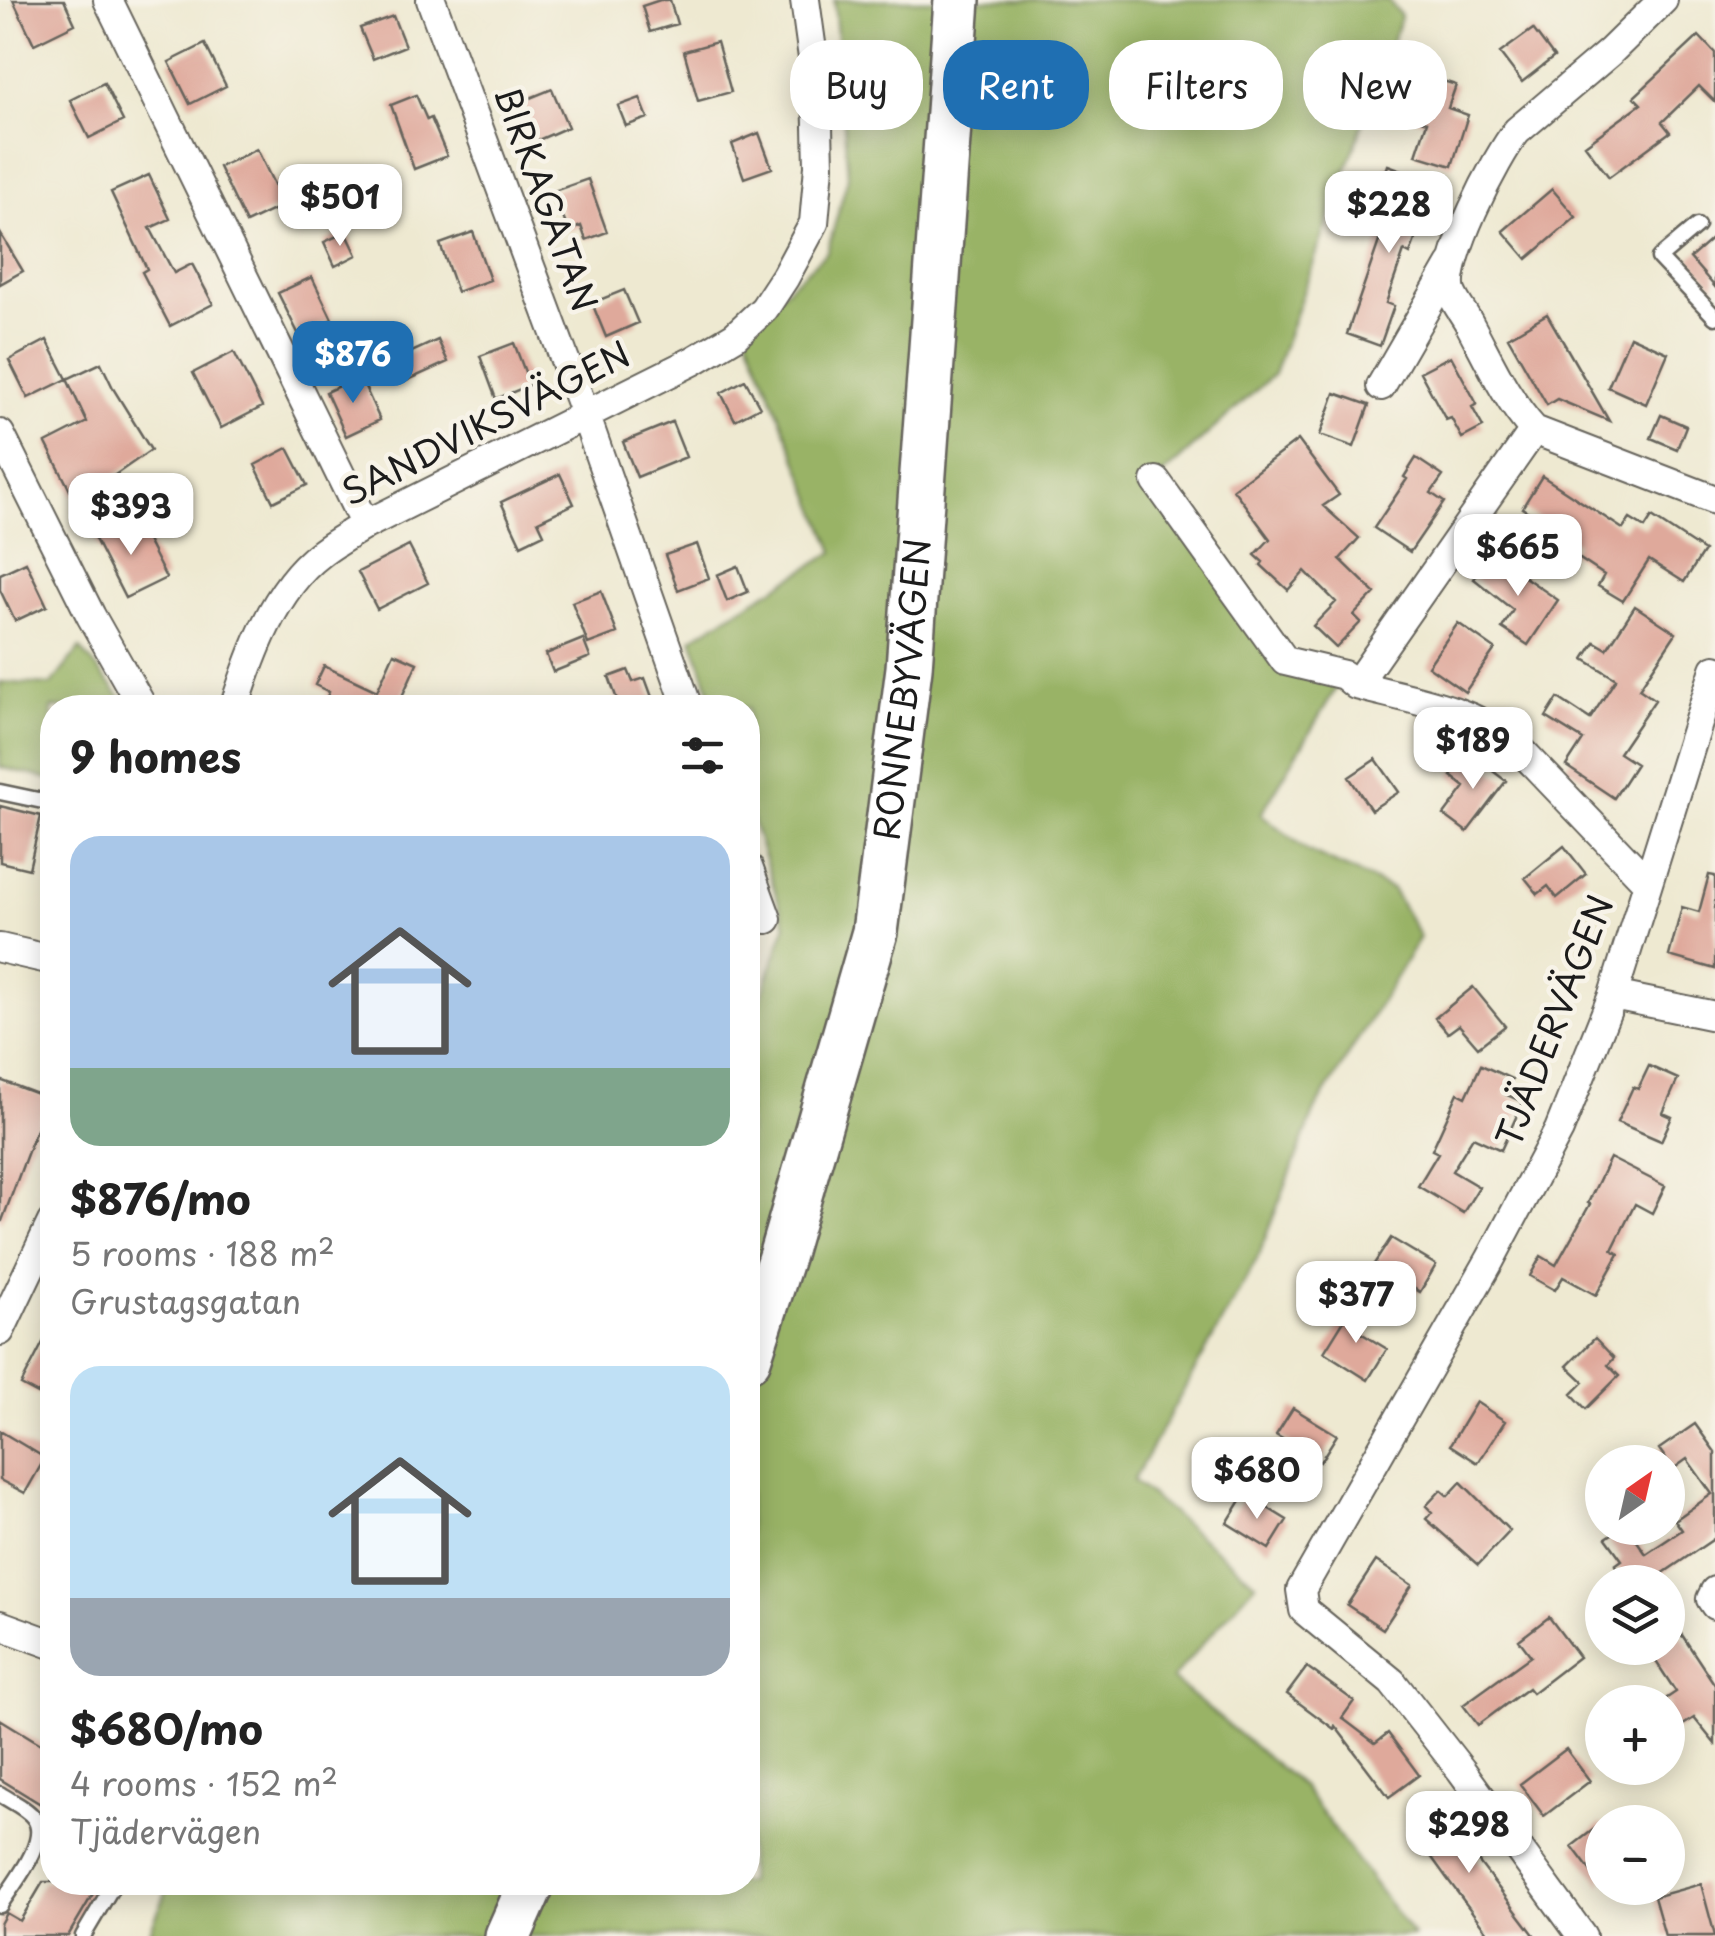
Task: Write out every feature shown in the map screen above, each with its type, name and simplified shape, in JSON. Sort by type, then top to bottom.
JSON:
[{"type":"main road","name":"RONNEBYVÄGEN","points":[[760,1322],[875,932],[909,668],[957,0]]},
{"type":"main road","points":[[508,1936],[526,1895]]},
{"type":"street","points":[[108,0],[366,524]]},
{"type":"street","name":"BIRKAGATAN","points":[[431,0],[586,414],[683,695]]},
{"type":"street","name":"SANDVIKSVÄGEN","points":[[238,695],[254,644],[288,590],[317,555],[366,524],[693,361],[735,336],[764,309],[814,223],[819,166],[817,87],[805,0]]},
{"type":"street","points":[[1381,386],[1452,264],[1488,174],[1517,131],[1610,52],[1662,0]]},
{"type":"street","points":[[1452,264],[1451,291],[1514,408],[1534,430],[1715,500]]},
{"type":"street","points":[[1350,680],[1534,430]]},
{"type":"street","points":[[0,434],[91,616],[136,695]]},
{"type":"street","points":[[1156,481],[1285,661],[1489,724],[1514,744],[1648,883]]},
{"type":"street","name":"TJÄDERVÄGEN","points":[[1582,1936],[1392,1682],[1304,1610],[1301,1590],[1481,1277],[1559,1130],[1614,995],[1715,669]]},
{"type":"street","points":[[760,900],[767,919]]},
{"type":"street","points":[[0,948],[40,957]]},
{"type":"street","points":[[1614,995],[1715,1016]]},
{"type":"street","points":[[0,1331],[40,1247]]},
{"type":"street","points":[[1715,1591],[1711,1599],[1715,1605]]},
{"type":"street","points":[[0,1625],[40,1640]]},
{"type":"lane","points":[[1697,226],[1659,258],[1715,317]]},
{"type":"lane","points":[[0,792],[40,800]]},
{"type":"lane","points":[[0,1794],[33,1815],[40,1836],[0,1906]]},
{"type":"lane","points":[[83,1936],[107,1895]]},
{"type":"green space","points":[[834,0],[1388,0],[1401,16],[1392,40],[1303,40],[1303,130],[1361,130],[1274,374],[1156,481],[1285,661],[1344,675],[1261,814],[1308,851],[1392,889],[1420,937],[1315,1110],[1257,1259],[1133,1481],[1256,1583],[1172,1679],[1302,1786],[1413,1936],[148,1936],[165,1895],[760,1895],[760,1001],[786,925],[760,844],[760,695],[711,695],[692,638],[834,552],[744,327],[827,252],[848,177],[844,130],[923,130],[923,40],[837,40]]},
{"type":"green space","points":[[80,648],[119,695],[40,695],[40,777],[0,767],[0,682],[51,685]]},
{"type":"building","points":[[13,0],[64,0],[75,24],[34,44]]},
{"type":"building","points":[[670,0],[677,24],[650,32],[642,6]]},
{"type":"building","points":[[393,16],[405,46],[373,59],[360,28]]},
{"type":"building","points":[[1533,29],[1554,57],[1522,82],[1500,53]]},
{"type":"building","points":[[1699,36],[1715,53],[1715,102],[1699,86],[1662,122],[1670,132],[1609,177],[1585,145],[1641,104],[1634,97]]},
{"type":"building","points":[[717,42],[731,92],[698,101],[684,51]]},
{"type":"building","points":[[205,44],[226,86],[190,104],[169,62]]},
{"type":"building","points":[[1447,82],[1456,85],[1448,108],[1468,115],[1452,166],[1416,155],[1424,130],[1447,130]]},
{"type":"building","points":[[104,83],[123,121],[89,138],[70,100]]},
{"type":"building","points":[[552,89],[568,127],[536,141],[520,102]]},
{"type":"building","points":[[416,95],[447,156],[414,169],[391,105]]},
{"type":"building","points":[[640,98],[648,118],[626,126],[618,106]]},
{"type":"building","points":[[759,133],[772,168],[744,178],[732,144]]},
{"type":"building","points":[[257,149],[284,205],[246,223],[219,167]]},
{"type":"building","points":[[1388,165],[1421,177],[1414,197],[1428,203],[1410,254],[1404,251],[1386,303],[1394,306],[1380,346],[1347,334],[1396,192],[1381,186]]},
{"type":"building","points":[[149,175],[170,219],[150,228],[174,273],[192,264],[213,304],[170,326],[142,272],[147,269],[111,192]]},
{"type":"building","points":[[588,179],[607,232],[586,240],[581,226],[568,231],[554,191]]},
{"type":"building","points":[[1552,189],[1576,217],[1527,259],[1503,231]]},
{"type":"building","points":[[346,232],[357,255],[335,266],[324,242]]},
{"type":"building","points":[[473,232],[490,280],[457,292],[440,244]]},
{"type":"building","points":[[0,233],[23,271],[0,284]]},
{"type":"building","points":[[1715,236],[1715,287],[1690,258]]},
{"type":"building","points":[[312,277],[332,319],[299,335],[278,293]]},
{"type":"building","points":[[624,290],[638,323],[606,337],[592,303]]},
{"type":"building","points":[[1547,314],[1609,421],[1557,399],[1547,405],[1508,337]]},
{"type":"building","points":[[1630,336],[1668,353],[1646,404],[1608,387]]},
{"type":"building","points":[[47,340],[67,379],[28,398],[9,360]]},
{"type":"building","points":[[438,340],[448,362],[406,381],[396,359]]},
{"type":"building","points":[[514,343],[530,385],[496,399],[480,356]]},
{"type":"building","points":[[234,352],[262,407],[221,428],[193,373]]},
{"type":"building","points":[[1451,356],[1477,404],[1472,407],[1483,427],[1462,438],[1451,418],[1446,420],[1420,372]]},
{"type":"building","points":[[101,363],[151,450],[115,475],[73,496],[46,443],[87,422],[67,379]]},
{"type":"building","points":[[360,376],[380,420],[346,436],[326,392]]},
{"type":"building","points":[[745,380],[760,407],[735,420],[721,393]]},
{"type":"building","points":[[1335,393],[1369,405],[1354,447],[1320,435]]},
{"type":"building","points":[[1661,415],[1686,426],[1677,449],[1651,438]]},
{"type":"building","points":[[672,422],[686,457],[637,477],[623,442]]},
{"type":"building","points":[[1298,440],[1339,495],[1323,506],[1359,538],[1340,559],[1375,593],[1354,615],[1361,622],[1336,648],[1313,626],[1336,602],[1305,571],[1288,590],[1261,565],[1263,562],[1255,555],[1270,539],[1233,489]]},
{"type":"building","points":[[288,448],[307,485],[273,502],[255,465]]},
{"type":"building","points":[[1416,458],[1443,476],[1431,493],[1444,502],[1410,552],[1374,528],[1407,479],[1404,477]]},
{"type":"building","points":[[560,474],[574,504],[538,521],[544,534],[521,545],[501,502]]},
{"type":"building","points":[[1542,476],[1623,529],[1630,519],[1645,528],[1652,517],[1704,551],[1684,582],[1649,560],[1623,601],[1598,586],[1604,575],[1571,553],[1577,543],[1522,508]]},
{"type":"building","points":[[136,519],[166,578],[125,598],[95,539]]},
{"type":"building","points":[[697,544],[709,578],[678,590],[665,555]]},
{"type":"building","points":[[409,546],[428,583],[377,609],[358,572]]},
{"type":"building","points":[[1488,558],[1507,571],[1510,567],[1558,600],[1528,645],[1502,628],[1513,610],[1474,579]]},
{"type":"building","points":[[26,562],[47,606],[15,621],[0,590],[0,574]]},
{"type":"building","points":[[738,566],[748,592],[727,601],[717,575]]},
{"type":"building","points":[[601,591],[617,633],[588,644],[572,602]]},
{"type":"building","points":[[1635,606],[1676,633],[1639,689],[1655,700],[1619,753],[1636,764],[1614,798],[1566,766],[1583,740],[1546,717],[1558,698],[1590,719],[1616,679],[1584,659],[1595,642],[1607,649]]},
{"type":"building","points":[[1458,623],[1495,649],[1465,692],[1428,666]]},
{"type":"building","points":[[583,639],[590,657],[553,672],[546,654]]},
{"type":"building","points":[[394,653],[417,663],[403,695],[328,695],[329,692],[315,685],[324,666],[377,691]]},
{"type":"building","points":[[628,670],[633,682],[645,678],[651,695],[615,695],[609,677]]},
{"type":"building","points":[[1469,753],[1506,781],[1467,832],[1444,815],[1465,787],[1451,776]]},
{"type":"building","points":[[1376,759],[1399,792],[1371,810],[1349,777]]},
{"type":"building","points":[[0,806],[40,816],[29,869],[0,862]]},
{"type":"building","points":[[1564,846],[1586,874],[1557,898],[1548,886],[1538,894],[1525,878]]},
{"type":"building","points":[[1709,875],[1715,876],[1715,969],[1669,956],[1682,907],[1699,912]]},
{"type":"building","points":[[1473,987],[1505,1026],[1478,1047],[1459,1025],[1448,1033],[1435,1018]]},
{"type":"building","points":[[1481,1065],[1512,1079],[1505,1094],[1523,1102],[1501,1150],[1473,1137],[1452,1171],[1479,1187],[1463,1213],[1418,1186],[1438,1153],[1432,1150],[1458,1093],[1466,1097]]},
{"type":"building","points":[[1649,1066],[1678,1079],[1663,1113],[1672,1117],[1661,1141],[1617,1122],[1633,1087],[1638,1089]]},
{"type":"building","points":[[0,1080],[40,1095],[40,1119],[0,1221]]},
{"type":"building","points":[[1610,1158],[1665,1186],[1652,1213],[1635,1204],[1612,1250],[1619,1254],[1596,1295],[1563,1277],[1555,1290],[1530,1276],[1541,1256],[1556,1265]]},
{"type":"building","points":[[1391,1238],[1436,1265],[1420,1292],[1374,1264]]},
{"type":"building","points":[[1352,1307],[1369,1318],[1359,1332],[1387,1349],[1368,1380],[1324,1352]]},
{"type":"building","points":[[1595,1338],[1614,1358],[1608,1365],[1619,1376],[1586,1409],[1572,1394],[1584,1382],[1567,1366]]},
{"type":"building","points":[[40,1348],[40,1390],[38,1394],[21,1385]]},
{"type":"building","points":[[1476,1402],[1505,1421],[1478,1463],[1450,1445]]},
{"type":"building","points":[[1293,1408],[1337,1435],[1320,1462],[1276,1435]]},
{"type":"building","points":[[1695,1424],[1715,1452],[1715,1538],[1675,1565],[1615,1565],[1622,1560],[1611,1545],[1640,1545],[1646,1554],[1660,1545],[1685,1545],[1685,1513],[1712,1494],[1685,1460],[1685,1445],[1665,1445]]},
{"type":"building","points":[[0,1431],[40,1455],[40,1467],[25,1493],[0,1480]]},
{"type":"building","points":[[1461,1482],[1510,1531],[1478,1565],[1426,1519],[1432,1512],[1426,1506],[1441,1490],[1448,1496]]},
{"type":"building","points":[[1245,1494],[1287,1520],[1269,1549],[1227,1523]]},
{"type":"building","points":[[1376,1561],[1412,1585],[1383,1629],[1347,1605]]},
{"type":"building","points":[[1549,1617],[1579,1657],[1532,1693],[1528,1688],[1478,1725],[1463,1705],[1531,1656],[1519,1640]]},
{"type":"building","points":[[1685,1640],[1715,1685],[1715,1744],[1694,1718],[1685,1724],[1685,1685],[1671,1685],[1658,1665],[1685,1665]]},
{"type":"building","points":[[1307,1667],[1354,1701],[1342,1718],[1375,1743],[1388,1733],[1419,1775],[1389,1797],[1335,1726],[1334,1729],[1287,1694]]},
{"type":"building","points":[[0,1719],[40,1744],[40,1804],[0,1779]]},
{"type":"building","points":[[1566,1749],[1585,1774],[1585,1785],[1544,1816],[1520,1784]]},
{"type":"building","points":[[1441,1806],[1535,1936],[1490,1936],[1446,1877],[1410,1827]]},
{"type":"building","points":[[1585,1836],[1585,1863],[1572,1846]]},
{"type":"building","points":[[1701,1884],[1715,1936],[1665,1936],[1656,1905],[1685,1905],[1685,1888]]},
{"type":"building","points":[[40,1887],[40,1895],[92,1895],[68,1936],[0,1936],[0,1924],[6,1913],[20,1921]]}]
